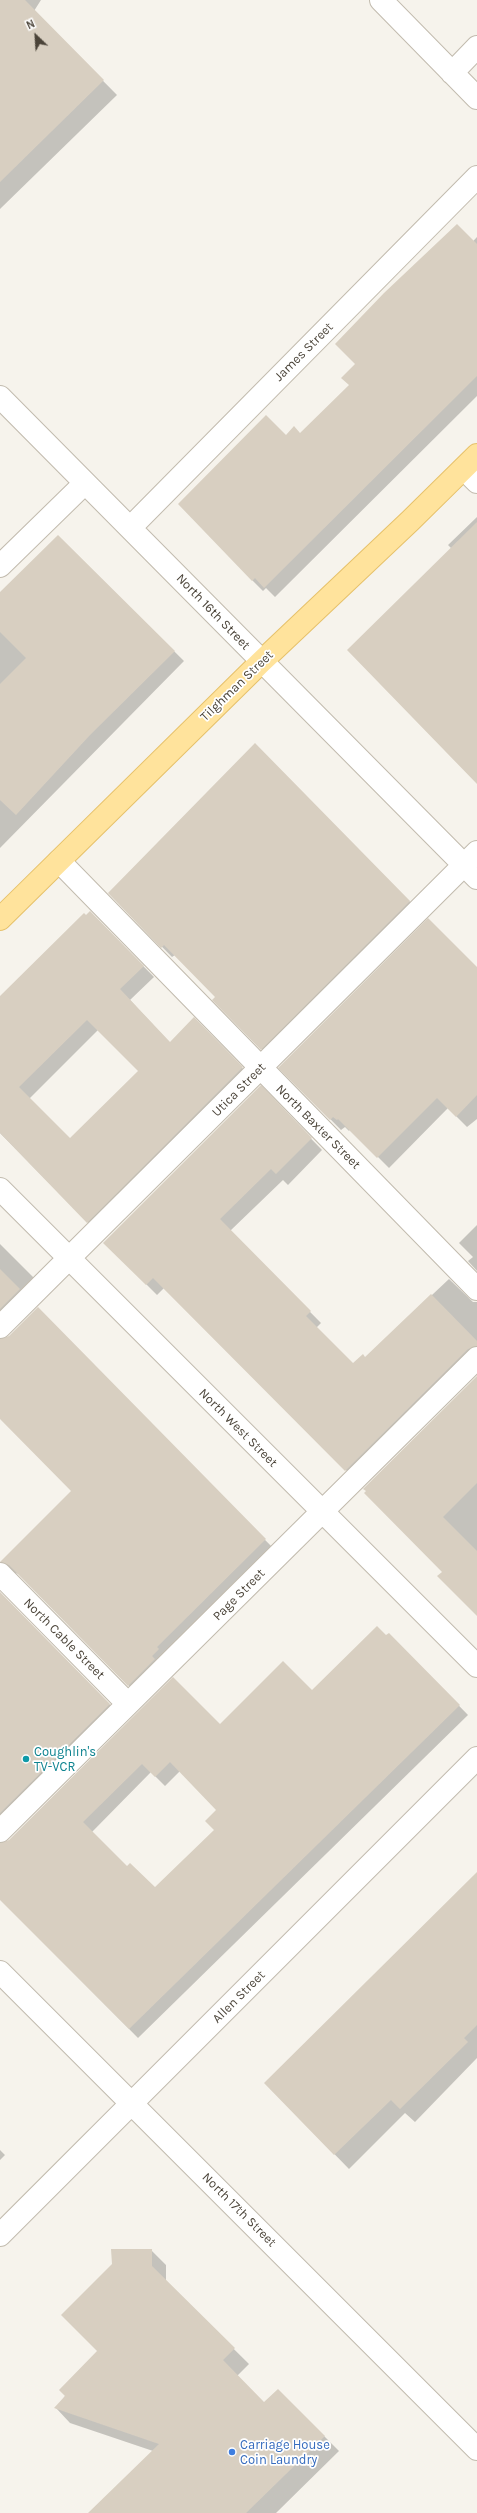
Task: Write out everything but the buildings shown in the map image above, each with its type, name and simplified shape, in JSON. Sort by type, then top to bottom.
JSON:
[{"type":"main road","name":"Tilghman Street","points":[[0,920],[261,662],[472,468]]},
{"type":"street","points":[[381,0],[477,98]]},
{"type":"street","points":[[452,73],[477,47]]},
{"type":"street","name":"James Street","points":[[130,528],[477,177]]},
{"type":"street","name":"North 16th Street","points":[[0,397],[261,662],[473,865]]},
{"type":"street","points":[[0,566],[85,483]]},
{"type":"street","name":"North Baxter Street","points":[[59,861],[477,1289]]},
{"type":"street","name":"Utica Street","points":[[0,1328],[260,1068],[473,865]]},
{"type":"street","name":"North West Street","points":[[0,1189],[477,1666]]},
{"type":"street","name":"Page Street","points":[[0,1831],[477,1358]]},
{"type":"street","name":"North Cable Street","points":[[0,1574],[128,1704]]},
{"type":"street","name":"Allen Street","points":[[0,2235],[477,1758]]},
{"type":"street","name":"North 17th Street","points":[[0,1972],[477,2449]]},
{"type":"place","name":"Coughlin's TV-VCR","points":[[26,1759]]},
{"type":"place","name":"Carriage House Coin Laundry","points":[[232,2452]]}]
